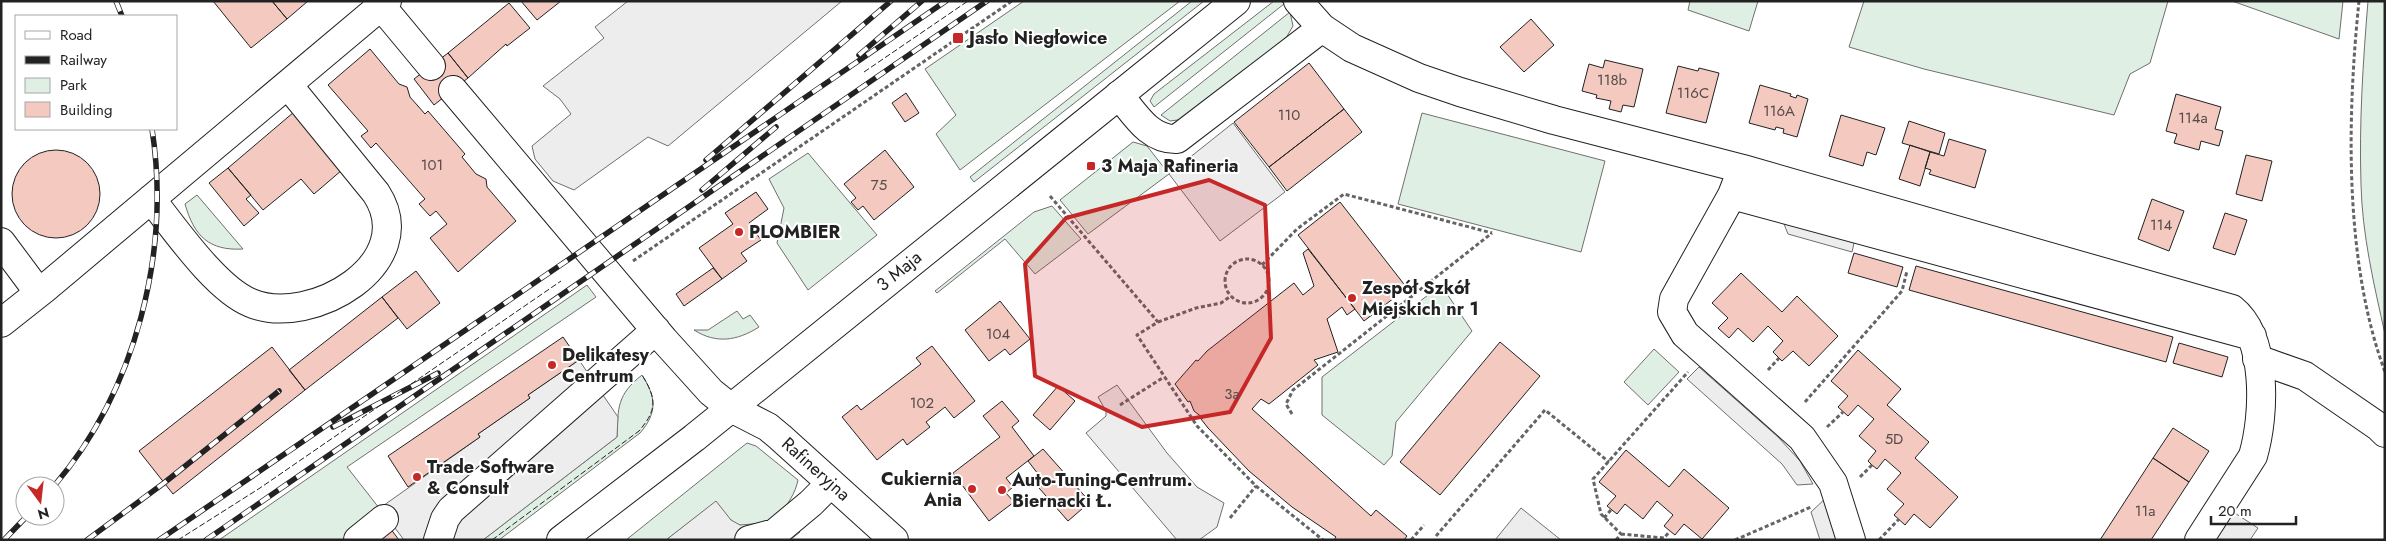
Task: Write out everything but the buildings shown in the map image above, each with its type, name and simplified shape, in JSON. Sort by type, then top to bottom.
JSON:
[{"type":"street","name":"3 Maja","points":[[561,540],[731,408],[1236,1]]},
{"type":"street","points":[[1298,1],[1322,28],[1362,54],[1460,92],[1554,120],[1743,169],[2232,309],[2248,326],[2260,378],[2257,443],[2253,456],[2199,540]]},
{"type":"street","points":[[1,323],[288,85],[382,3],[431,66]]},
{"type":"street","points":[[1119,95],[1153,134],[1162,138],[1177,139],[1322,28]]},
{"type":"street","points":[[151,199],[205,265],[232,292],[251,304],[276,309],[299,308],[323,301],[356,282],[372,266],[383,247],[386,220],[383,206],[376,193],[288,85]]},
{"type":"street","name":"Rafineryjna","points":[[453,90],[656,330],[711,392],[731,408],[768,427],[894,540]]},
{"type":"street","points":[[1743,169],[1732,195],[1672,304],[1672,312],[1679,328],[1808,445],[1833,483],[1850,540]]},
{"type":"street","points":[[1732,195],[1914,244],[2254,347],[2318,384],[2385,433]]},
{"type":"street","points":[[1,242],[39,293]]},
{"type":"street","points":[[438,540],[445,519],[451,510],[656,330]]},
{"type":"street","points":[[749,540],[775,533],[811,503],[831,483]]},
{"type":"street","points":[[358,540],[384,519]]},
{"type":"path","points":[[628,264],[1012,1]]},
{"type":"path","points":[[2359,1],[2351,124],[2357,248],[2375,341],[2385,372]]},
{"type":"path","points":[[1262,265],[1298,230],[1344,194],[1492,233],[1293,390],[1286,404],[1292,414]]},
{"type":"path","points":[[1050,196],[1158,322]]},
{"type":"path","points":[[1800,408],[1902,291],[1914,244]]},
{"type":"path","points":[[1244,260],[1251,260],[1262,265],[1269,279],[1268,286],[1261,298],[1248,303],[1242,303],[1231,296],[1226,288],[1225,281],[1230,266],[1244,260]]},
{"type":"path","points":[[1231,296],[1221,303],[1196,308],[1158,322],[1137,335],[1197,426],[1256,486],[1323,540]]},
{"type":"path","points":[[1670,531],[1664,539],[1621,534],[1601,514],[1593,479],[1705,352]]},
{"type":"path","points":[[1120,405],[1164,377]]},
{"type":"path","points":[[1436,536],[1545,410],[1609,462]]},
{"type":"path","points":[[1230,518],[1256,486]]},
{"type":"path","points":[[1735,540],[1814,506]]},
{"type":"path","points":[[1604,518],[1611,510]]},
{"type":"path","points":[[1879,540],[1899,519]]},
{"type":"path","points":[[1411,540],[1424,525]]},
{"type":"path","points":[[1616,540],[1621,534]]},
{"type":"highlighted area","points":[[1209,180],[1265,205],[1271,338],[1230,412],[1142,427],[1035,376],[1025,264],[1066,218]]},
{"type":"green space","points":[[1024,1],[1180,1],[960,170],[936,134],[956,115],[925,69]]},
{"type":"green space","points":[[1192,1],[1204,1],[974,182],[970,177]]},
{"type":"green space","points":[[1274,1],[1281,1],[1284,4],[1154,107],[1150,101],[1154,94]]},
{"type":"green space","points":[[1690,1],[1758,1],[1749,31],[1688,10]]},
{"type":"green space","points":[[1864,1],[2168,1],[2150,63],[2130,74],[2114,115],[1924,69],[1849,47]]},
{"type":"green space","points":[[2232,1],[2343,1],[2339,39]]},
{"type":"green space","points":[[2368,1],[2385,1],[2385,334],[2369,259],[2362,203],[2361,115]]},
{"type":"green space","points":[[1290,12],[1293,26],[1286,38],[1185,119],[1170,121],[1161,115]]},
{"type":"green space","points":[[1422,113],[1605,161],[1581,252],[1398,204]]},
{"type":"green space","points":[[1133,142],[1147,146],[1169,174],[1088,234],[1060,200]]},
{"type":"green space","points":[[808,153],[877,235],[808,290],[777,243],[784,208],[769,179]]},
{"type":"green space","points":[[197,195],[243,249],[231,249],[212,244],[198,233],[185,204]]},
{"type":"green space","points":[[1052,206],[1081,239],[1035,274],[1005,239],[937,293],[935,291],[1034,212]]},
{"type":"green space","points":[[587,285],[596,297],[347,467],[383,513],[348,540],[219,540]]},
{"type":"green space","points":[[1441,285],[1472,331],[1396,422],[1392,456],[1384,465],[1322,415],[1322,377]]},
{"type":"green space","points":[[737,311],[743,319],[750,315],[759,327],[735,338],[726,339],[710,337],[694,330],[708,330]]},
{"type":"green space","points":[[1654,349],[1679,372],[1648,405],[1624,382]]},
{"type":"green space","points":[[642,375],[650,390],[653,404],[650,418],[640,433],[499,540],[483,540],[617,437],[620,402],[623,395]]},
{"type":"green space","points":[[747,443],[756,446],[798,480],[790,499],[776,516],[758,526],[748,527],[734,522],[716,502],[666,540],[626,540]]},
{"type":"shaded area","points":[[628,1],[842,1],[668,146],[648,137],[574,190],[553,181],[535,159],[532,146],[571,114],[560,99],[543,86],[604,38],[595,27]]},
{"type":"shaded area","points":[[1233,123],[1285,192],[1220,241],[1169,174]]},
{"type":"shaded area","points":[[1780,214],[1856,234],[1852,252],[1788,234]]},
{"type":"shaded area","points":[[579,360],[618,417],[617,437],[483,540],[404,540],[380,508],[480,437],[478,434],[530,398],[528,395]]},
{"type":"shaded area","points":[[1699,367],[1778,437],[1800,461],[1813,484],[1797,485],[1782,464],[1687,379]]},
{"type":"shaded area","points":[[1117,385],[1167,453],[1197,487],[1224,503],[1217,527],[1199,540],[1177,540],[1086,433],[1106,416],[1106,411],[1098,397]]},
{"type":"shaded area","points":[[1827,497],[1840,540],[1820,540],[1811,512]]},
{"type":"shaded area","points":[[716,501],[731,520],[740,525],[765,523],[783,512],[800,532],[790,540],[666,540]]},
{"type":"shaded area","points":[[1521,508],[1561,540],[1495,540]]},
{"type":"shaded area","points":[[2227,508],[2258,528],[2250,540],[2207,540]]},
{"type":"railway","points":[[116,1],[122,15]]},
{"type":"railway","points":[[706,160],[891,1]]},
{"type":"railway","points":[[859,55],[922,1]]},
{"type":"railway","points":[[159,540],[946,1]]},
{"type":"railway","points":[[206,540],[987,1]]},
{"type":"railway","points":[[702,190],[776,127]]},
{"type":"railway","points":[[62,476],[83,448],[107,407],[126,363],[141,318],[151,271],[156,223],[157,176],[152,130]]},
{"type":"railway","points":[[333,427],[438,373]]},
{"type":"railway","points":[[87,540],[164,483],[279,391]]},
{"type":"railway","points":[[4,540],[17,526]]},
{"type":"fence","points":[[864,72],[968,1]]},
{"type":"fence","points":[[178,540],[260,488],[561,281]]},
{"type":"fence","points":[[492,540],[639,431],[649,417],[653,404],[647,383],[642,375]]},
{"type":"place","name":"Jasło Niegłowice","points":[[958,38]]},
{"type":"place","name":"3 Maja Rafineria","points":[[1091,166]]},
{"type":"place","name":"PLOMBIER","points":[[739,232]]},
{"type":"place","name":"Zespół Szkół Miejskich nr 1","points":[[1352,298]]},
{"type":"place","name":"Delikatesy Centrum","points":[[552,365]]},
{"type":"place","name":"Trade Software & Consult","points":[[417,477]]},
{"type":"place","name":"Cukiernia Ania","points":[[972,489]]},
{"type":"place","name":"Auto-Tuning-Centrum. Biernacki Ł.","points":[[1002,490]]}]
